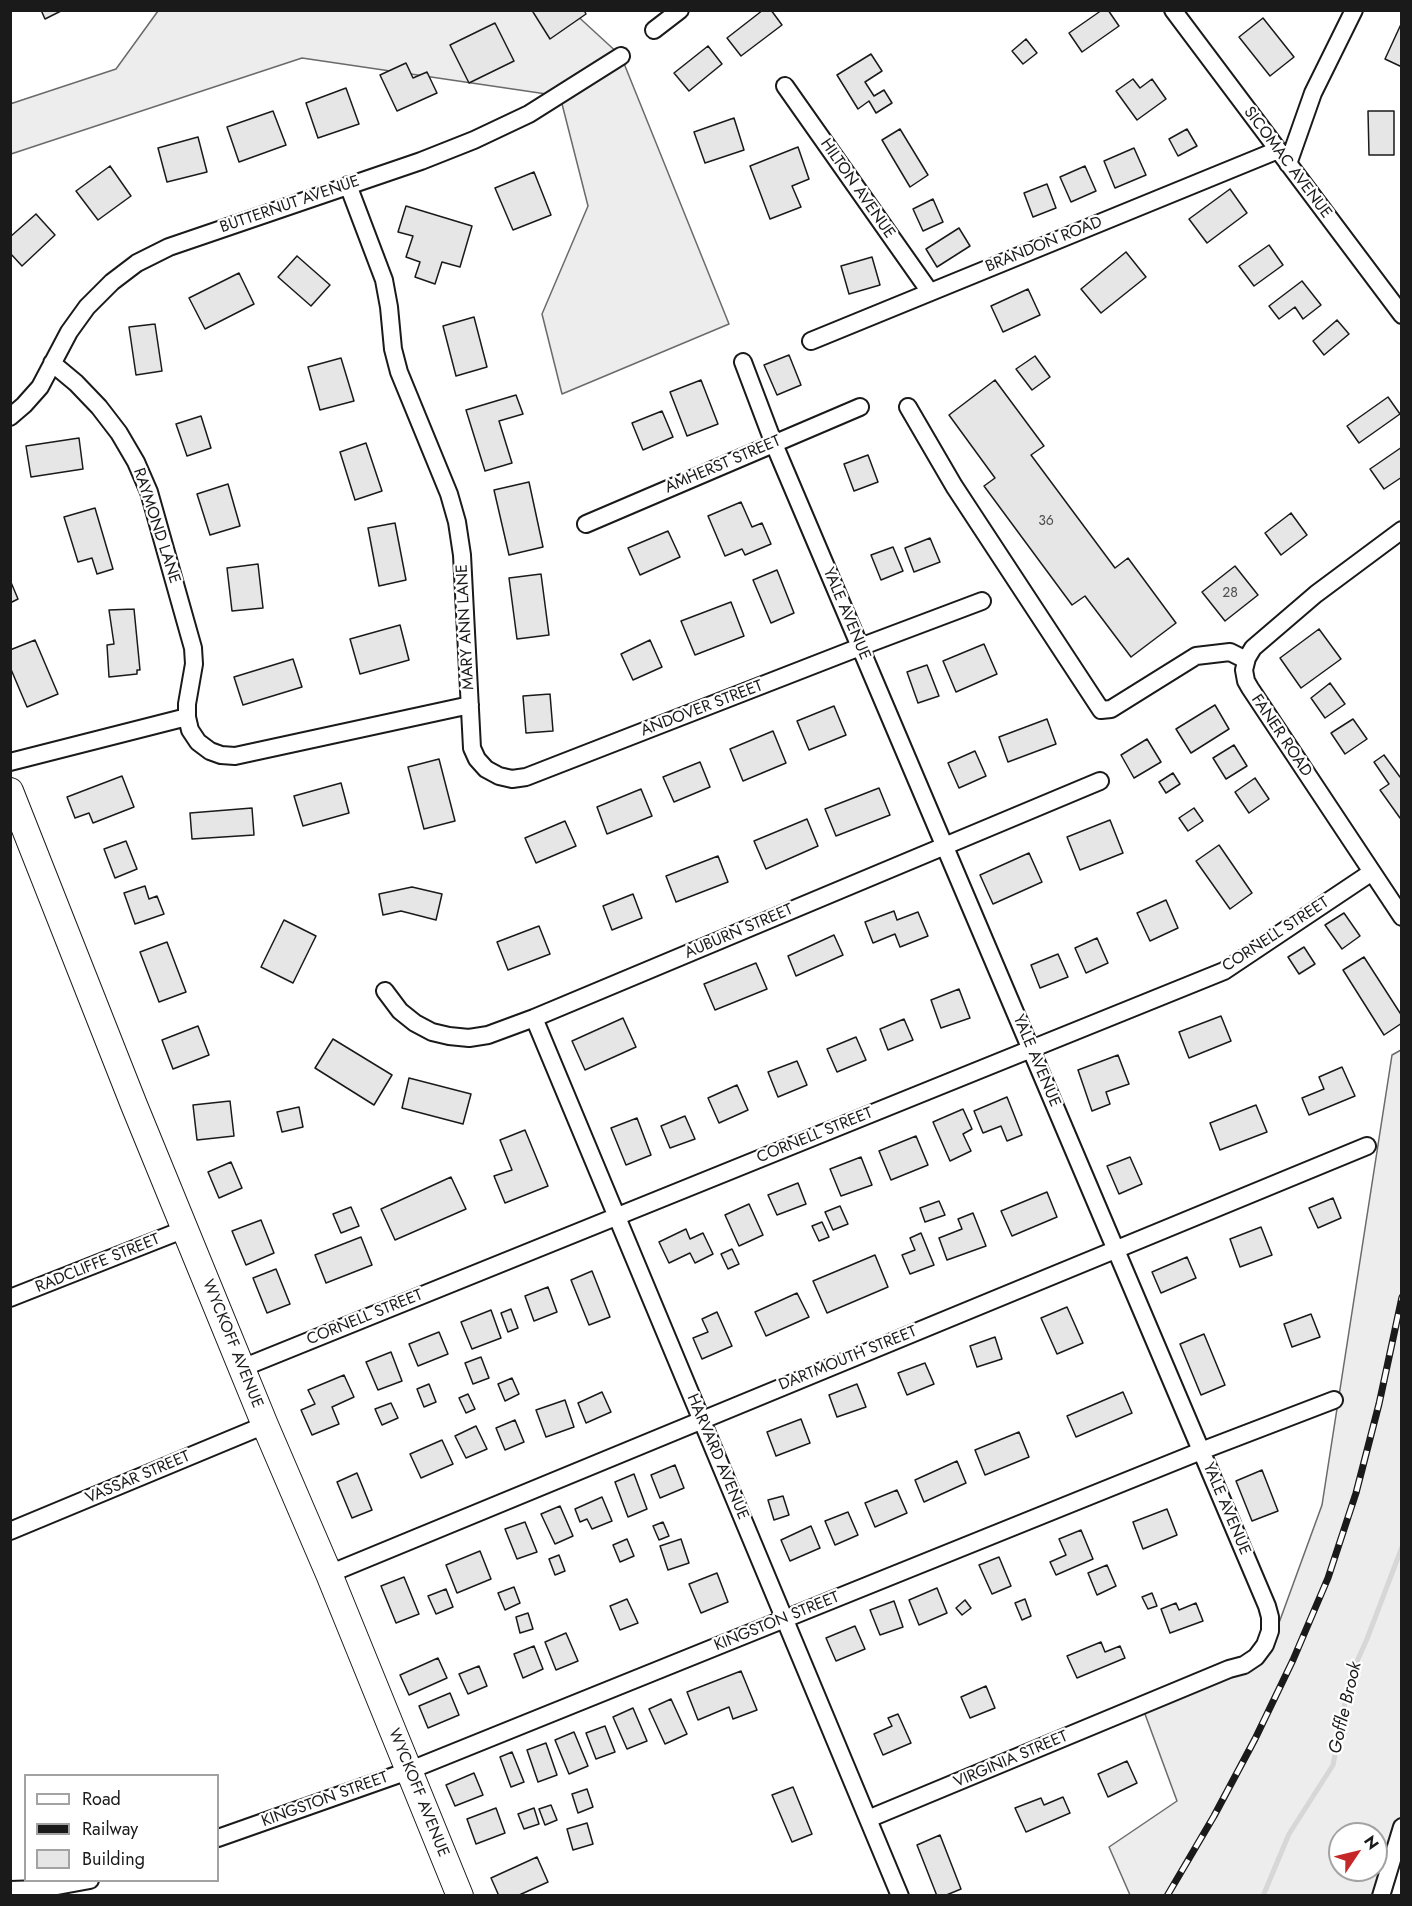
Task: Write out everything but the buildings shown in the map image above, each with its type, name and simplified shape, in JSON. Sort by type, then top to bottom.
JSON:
[{"type":"main road","name":"WYCKOFF AVENUE","points":[[10,791],[134,1105],[460,1896]]},
{"type":"street","points":[[654,30],[680,10]]},
{"type":"street","name":"SICOMAC AVENUE","points":[[1173,10],[1401,315]]},
{"type":"street","points":[[1288,164],[1313,93],[1354,10]]},
{"type":"street","name":"BUTTERNUT AVENUE","points":[[10,417],[39,387],[69,332],[87,307],[112,282],[137,263],[169,247],[421,161],[474,140],[519,119],[621,56]]},
{"type":"street","name":"HILTON AVENUE","points":[[785,86],[930,292]]},
{"type":"street","name":"BRANDON ROAD","points":[[812,341],[1278,150]]},
{"type":"street","name":"MARY ANN LANE","points":[[187,717],[190,730],[210,751],[235,756],[470,705],[462,555],[457,522],[449,494],[399,372],[393,349],[384,280],[348,185]]},
{"type":"street","name":"YALE AVENUE","points":[[743,362],[774,444],[1267,1606],[1270,1631],[1265,1645],[1256,1657],[1244,1665],[1154,1700]]},
{"type":"street","name":"RAYMOND LANE","points":[[52,363],[76,383],[99,407],[119,433],[136,462],[149,492],[193,648],[194,664],[187,717]]},
{"type":"street","name":"AMHERST STREET","points":[[586,524],[860,407]]},
{"type":"street","points":[[908,407],[954,486],[1101,710],[1111,709],[1196,656],[1230,651],[1246,660],[1253,648],[1316,594],[1401,530]]},
{"type":"street","name":"ANDOVER STREET","points":[[470,705],[472,748],[477,759],[486,769],[499,776],[512,779],[526,777],[982,601]]},
{"type":"street","name":"FANER ROAD","points":[[1246,660],[1244,670],[1250,688],[1401,917]]},
{"type":"street","points":[[10,762],[187,717]]},
{"type":"street","name":"AUBURN STREET","points":[[385,991],[400,1011],[415,1023],[432,1032],[469,1038],[488,1035],[534,1018],[1100,781]]},
{"type":"street","name":"CORNELL STREET","points":[[242,1368],[1224,970],[1372,872]]},
{"type":"street","name":"HARVARD AVENUE","points":[[534,1018],[900,1896]]},
{"type":"street","name":"DARTMOUTH STREET","points":[[329,1574],[1367,1146]]},
{"type":"street","name":"RADCLIFFE STREET","points":[[10,1298],[185,1229]]},
{"type":"street","name":"KINGSTON STREET","points":[[219,1838],[408,1771],[1201,1451],[1334,1400]]},
{"type":"street","name":"VASSAR STREET","points":[[10,1531],[265,1425]]},
{"type":"street","name":"VIRGINIA STREET","points":[[868,1819],[1154,1700]]},
{"type":"street","points":[[1382,1896],[1395,1873],[1401,1827]]},
{"type":"street","points":[[10,1890],[42,1892],[86,1882]]},
{"type":"shaded area","points":[[158,11],[572,11],[621,56],[729,324],[562,394],[542,314],[588,206],[560,96],[302,58],[11,154],[10,104],[116,69]]},
{"type":"shaded area","points":[[1401,1050],[1402,1827],[1388,1877],[1388,1822],[1328,1822],[1328,1882],[1387,1882],[1383,1895],[1130,1895],[1109,1847],[1177,1801],[1142,1706],[1268,1653],[1322,1505],[1392,1055]]},
{"type":"waterway","name":"Goffle Brook","points":[[1263,1896],[1289,1834],[1333,1765],[1350,1677],[1402,1547]]},
{"type":"railway","points":[[1167,1896],[1214,1816],[1255,1739],[1293,1660],[1328,1578],[1356,1493],[1379,1404],[1402,1297]]}]
